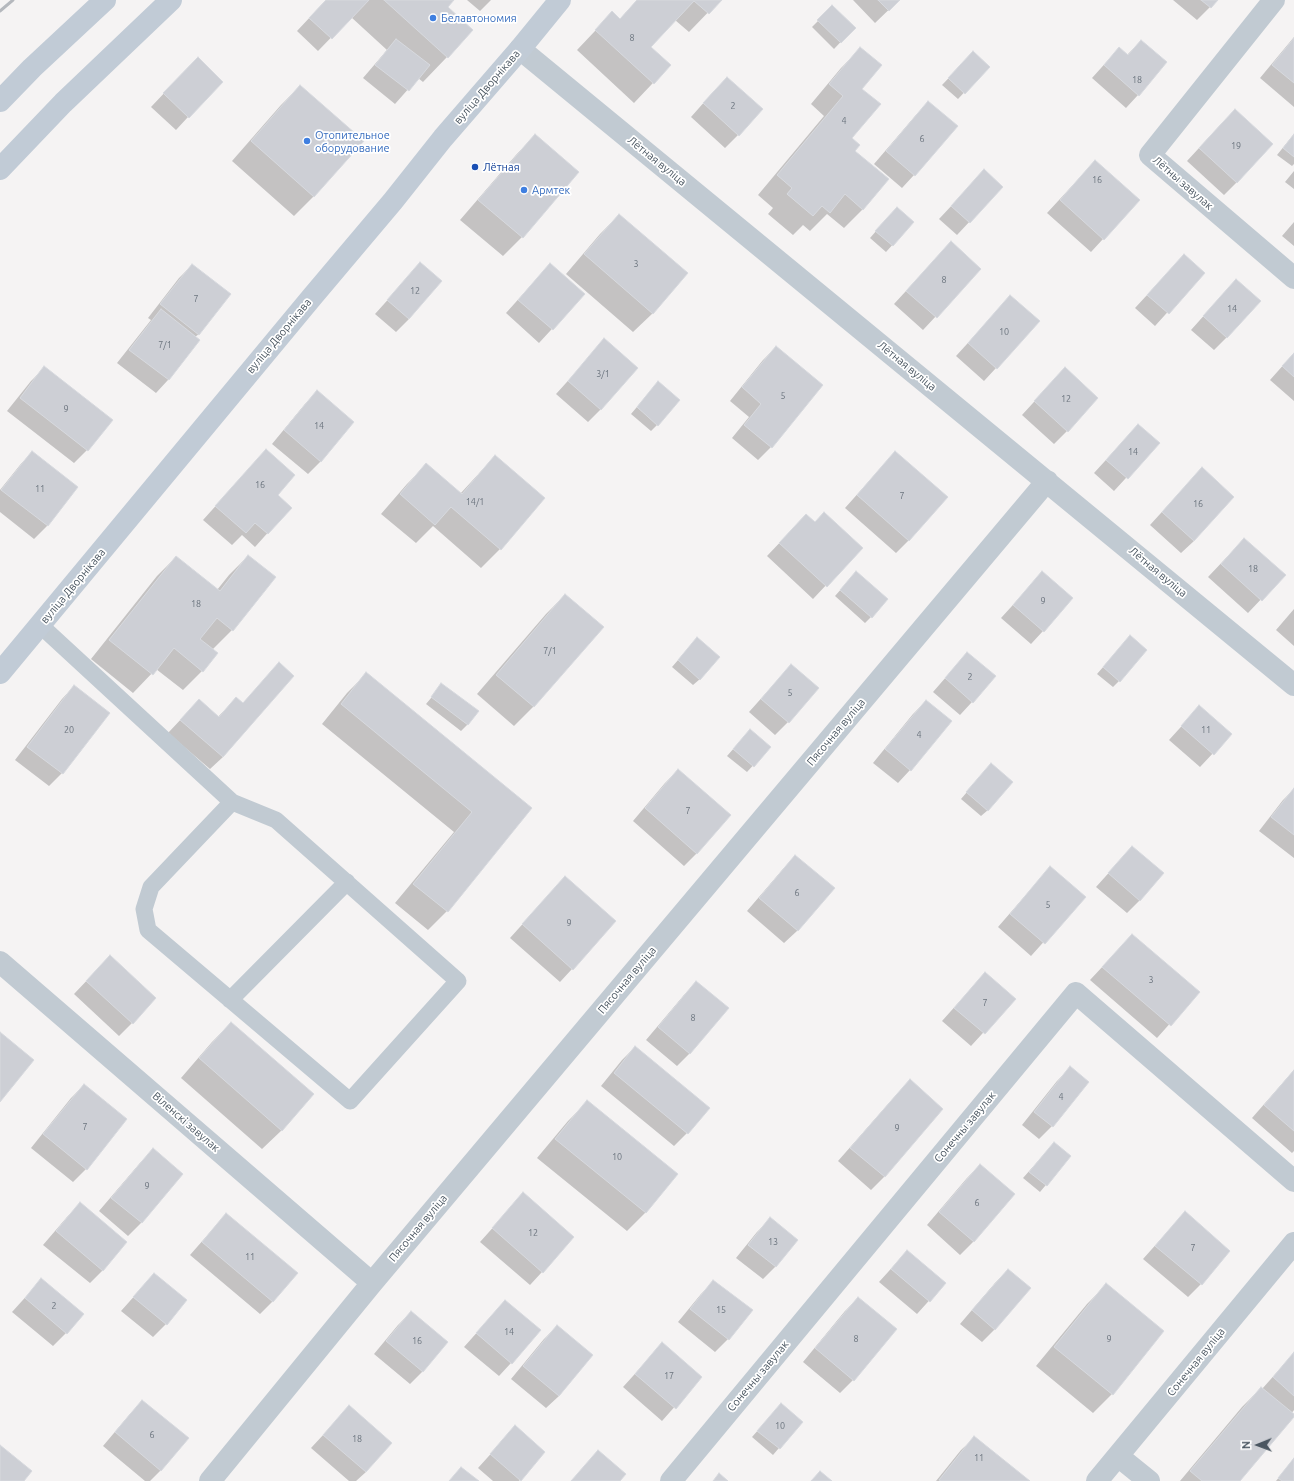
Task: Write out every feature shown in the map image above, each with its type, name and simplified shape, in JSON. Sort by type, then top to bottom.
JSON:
[{"type":"main road","points":[[0,101],[32,68],[105,0]]},
{"type":"main road","points":[[0,169],[63,103],[171,0]]},
{"type":"main road","name":"вуліца Дворнікава","points":[[0,673],[393,201],[443,138],[560,0]]},
{"type":"street","name":"Лётны завулак","points":[[1274,0],[1150,155],[1294,278]]},
{"type":"street","name":"Лётная вуліца","points":[[520,49],[1294,685]]},
{"type":"street","name":"Пясочная вуліца","points":[[210,1481],[372,1283],[1047,481]]},
{"type":"street","name":"Віленскі завулак","points":[[0,962],[372,1283]]},
{"type":"street","name":"Сонечны завулак","points":[[671,1481],[1076,993],[1294,1181]]},
{"type":"street","name":"Сонечная вуліца","points":[[1097,1481],[1294,1243]]},
{"type":"street","points":[[1118,1456],[1148,1481]]},
{"type":"lane","points":[[40,625],[232,802],[276,820],[458,981],[350,1102],[148,930],[144,909],[151,887],[232,802]]},
{"type":"lane","points":[[230,1000],[347,882]]},
{"type":"building","points":[[326,0],[369,0],[332,39],[309,18]]},
{"type":"building","name":"Белавтономия","points":[[384,0],[454,0],[448,7],[473,30],[448,58]]},
{"type":"building","points":[[637,0],[722,0],[709,14],[694,1],[651,47],[671,65],[654,84],[595,30],[612,11],[620,19]]},
{"type":"building","points":[[878,0],[900,0],[889,11]]},
{"type":"building","points":[[1201,0],[1218,0],[1211,8]]},
{"type":"building","points":[[832,5],[856,28],[841,43],[817,20]]},
{"type":"building","points":[[1294,38],[1294,83],[1272,65]]},
{"type":"building","points":[[396,39],[430,65],[409,91],[375,65]]},
{"type":"building","points":[[1141,40],[1167,62],[1139,96],[1104,65],[1119,47],[1128,55]]},
{"type":"building","points":[[860,47],[882,65],[862,89],[881,104],[852,138],[860,145],[855,151],[889,179],[863,210],[845,194],[830,213],[822,206],[813,216],[787,194],[792,188],[777,175],[843,96],[829,84]]},
{"type":"building","points":[[973,51],[990,67],[965,94],[948,78]]},
{"type":"building","points":[[198,57],[223,82],[189,118],[163,93]]},
{"type":"building","points":[[727,77],[763,109],[739,136],[703,103]]},
{"type":"building","name":"Отопительное оборудование","points":[[300,85],[364,141],[314,197],[251,141]]},
{"type":"building","points":[[928,101],[958,126],[915,176],[886,151]]},
{"type":"building","points":[[1235,109],[1273,144],[1237,183],[1199,148]]},
{"type":"building","points":[[535,134],[579,172],[523,238],[478,200]]},
{"type":"building","points":[[1294,134],[1294,157],[1283,148]]},
{"type":"building","points":[[1095,160],[1140,200],[1104,240],[1060,200]]},
{"type":"building","points":[[984,169],[1003,187],[970,223],[951,206]]},
{"type":"building","points":[[897,207],[914,222],[893,246],[875,231]]},
{"type":"building","points":[[619,214],[688,273],[653,314],[584,254]]},
{"type":"building","points":[[951,241],[981,269],[937,318],[906,291]]},
{"type":"building","points":[[1184,254],[1205,273],[1169,314],[1147,295]]},
{"type":"building","points":[[420,262],[442,281],[409,319],[387,300]]},
{"type":"building","points":[[550,263],[585,294],[553,330],[518,300]]},
{"type":"building","points":[[192,264],[231,294],[199,335],[160,304]]},
{"type":"building","points":[[1236,279],[1261,301],[1227,338],[1203,316]]},
{"type":"building","points":[[1010,295],[1040,321],[997,369],[968,343]]},
{"type":"building","points":[[161,309],[200,340],[169,380],[129,350]]},
{"type":"building","points":[[604,338],[638,368],[601,410],[568,381]]},
{"type":"building","points":[[776,346],[823,385],[772,448],[744,425],[761,404],[742,387]]},
{"type":"building","points":[[1294,353],[1294,377],[1282,366]]},
{"type":"building","points":[[44,366],[113,420],[88,451],[20,398]]},
{"type":"building","points":[[1065,367],[1098,398],[1068,432],[1034,401]]},
{"type":"building","points":[[658,381],[680,400],[658,426],[637,407]]},
{"type":"building","points":[[317,390],[354,422],[321,462],[284,430]]},
{"type":"building","points":[[1138,424],[1160,443],[1128,479],[1106,460]]},
{"type":"building","points":[[266,449],[295,475],[278,495],[292,508],[268,534],[255,523],[246,533],[215,506]]},
{"type":"building","points":[[32,451],[78,487],[48,526],[1,490]]},
{"type":"building","points":[[895,451],[948,497],[909,541],[857,495]]},
{"type":"building","points":[[495,455],[545,498],[501,550],[451,507],[435,525],[400,494],[426,463],[462,494]]},
{"type":"building","points":[[1202,467],[1234,497],[1194,541],[1162,512]]},
{"type":"building","points":[[824,512],[863,548],[827,587],[779,543],[806,514],[815,522]]},
{"type":"building","points":[[1244,538],[1286,575],[1262,601],[1221,564]]},
{"type":"building","points":[[248,555],[276,577],[233,631],[217,618],[200,639],[218,653],[203,672],[174,648],[153,675],[109,640],[176,556],[220,591]]},
{"type":"building","points":[[856,571],[888,599],[872,618],[840,590]]},
{"type":"building","points":[[1042,571],[1073,598],[1044,632],[1013,605]]},
{"type":"building","points":[[565,594],[604,627],[534,707],[496,675]]},
{"type":"building","points":[[1130,635],[1147,650],[1120,682],[1103,667]]},
{"type":"building","points":[[697,637],[720,657],[700,680],[678,660]]},
{"type":"building","points":[[967,652],[996,676],[973,703],[945,678]]},
{"type":"building","points":[[279,662],[294,676],[223,757],[180,720],[199,699],[219,717],[236,697],[243,703]]},
{"type":"building","points":[[791,664],[819,688],[789,723],[761,699]]},
{"type":"building","points":[[366,672],[532,808],[448,912],[413,884],[472,812],[341,704]]},
{"type":"building","points":[[441,683],[479,711],[468,725],[431,697]]},
{"type":"building","points":[[74,685],[110,713],[63,774],[27,747]]},
{"type":"building","points":[[926,700],[952,721],[911,771],[885,749]]},
{"type":"building","points":[[1199,705],[1232,734],[1214,755],[1181,726]]},
{"type":"building","points":[[750,729],[771,747],[754,767],[733,749]]},
{"type":"building","points":[[991,763],[1013,782],[988,811],[966,792]]},
{"type":"building","points":[[678,769],[731,815],[697,854],[645,808]]},
{"type":"building","points":[[1294,788],[1294,835],[1271,817]]},
{"type":"building","points":[[1132,846],[1164,873],[1140,901],[1108,873]]},
{"type":"building","points":[[795,855],[835,888],[798,931],[759,898]]},
{"type":"building","points":[[1050,866],[1086,897],[1045,944],[1010,914]]},
{"type":"building","points":[[565,876],[616,921],[573,970],[522,924]]},
{"type":"building","points":[[1132,934],[1200,992],[1171,1026],[1102,967]]},
{"type":"building","points":[[110,955],[156,998],[133,1024],[86,981]]},
{"type":"building","points":[[985,972],[1016,999],[985,1034],[954,1008]]},
{"type":"building","points":[[696,981],[729,1008],[690,1054],[658,1027]]},
{"type":"building","points":[[231,1022],[314,1094],[282,1131],[199,1058]]},
{"type":"building","points":[[0,1032],[34,1060],[0,1102]]},
{"type":"building","points":[[635,1046],[710,1108],[688,1134],[614,1073]]},
{"type":"building","points":[[1070,1066],[1089,1082],[1053,1127],[1034,1112]]},
{"type":"building","points":[[1294,1070],[1294,1131],[1264,1105]]},
{"type":"building","points":[[910,1079],[943,1109],[885,1177],[850,1148]]},
{"type":"building","points":[[84,1084],[127,1119],[87,1170],[43,1134]]},
{"type":"building","points":[[587,1100],[678,1174],[646,1213],[555,1139]]},
{"type":"building","points":[[1054,1142],[1071,1156],[1047,1186],[1029,1172]]},
{"type":"building","points":[[153,1148],[183,1174],[142,1223],[111,1198]]},
{"type":"building","points":[[980,1164],[1015,1194],[974,1242],[939,1212]]},
{"type":"building","points":[[523,1192],[574,1237],[543,1273],[492,1228]]},
{"type":"building","points":[[80,1202],[127,1242],[103,1271],[56,1231]]},
{"type":"building","points":[[1185,1211],[1230,1251],[1202,1285],[1155,1246]]},
{"type":"building","points":[[226,1213],[298,1273],[273,1302],[202,1242]]},
{"type":"building","points":[[770,1217],[798,1240],[776,1267],[748,1245]]},
{"type":"building","points":[[907,1250],[946,1283],[930,1302],[891,1269]]},
{"type":"building","points":[[1008,1269],[1031,1288],[995,1330],[972,1310]]},
{"type":"building","points":[[154,1273],[187,1300],[167,1325],[133,1297]]},
{"type":"building","points":[[41,1278],[84,1314],[67,1334],[25,1298]]},
{"type":"building","points":[[713,1280],[753,1310],[729,1340],[690,1309]]},
{"type":"building","points":[[1106,1283],[1164,1331],[1113,1395],[1054,1347]]},
{"type":"building","points":[[858,1297],[897,1329],[854,1381],[815,1348]]},
{"type":"building","points":[[505,1300],[541,1330],[512,1364],[476,1333]]},
{"type":"building","points":[[411,1311],[448,1342],[423,1372],[386,1341]]},
{"type":"building","points":[[557,1325],[593,1355],[559,1396],[523,1366]]},
{"type":"building","points":[[662,1342],[702,1377],[676,1409],[635,1374]]},
{"type":"building","points":[[1294,1352],[1294,1396],[1273,1377]]},
{"type":"building","points":[[1261,1387],[1294,1414],[1294,1417],[1240,1481],[1202,1481],[1190,1471]]},
{"type":"building","points":[[142,1400],[189,1438],[161,1471],[115,1432]]},
{"type":"building","points":[[781,1403],[803,1422],[780,1449],[757,1431]]},
{"type":"building","points":[[349,1405],[392,1443],[366,1472],[323,1435]]},
{"type":"building","points":[[515,1425],[545,1452],[521,1481],[490,1454]]},
{"type":"building","points":[[974,1436],[1030,1481],[939,1480]]},
{"type":"building","points":[[0,1445],[32,1471],[24,1481],[0,1481]]},
{"type":"building","points":[[598,1450],[626,1474],[620,1481],[571,1481]]},
{"type":"building","points":[[1294,1458],[1294,1481],[1282,1481],[1278,1478]]},
{"type":"building","points":[[461,1467],[479,1481],[449,1481]]},
{"type":"building","points":[[820,1471],[832,1481],[811,1481]]},
{"type":"building","points":[[719,1473],[728,1481],[713,1481]]},
{"type":"railway","points":[[0,11],[13,0]]},
{"type":"place","name":"Белавтономия","points":[[433,18]]},
{"type":"place","name":"Отопительное оборудование","points":[[307,141]]},
{"type":"place","name":"Лётная","points":[[475,167]]},
{"type":"place","name":"Армтек","points":[[524,190]]}]
